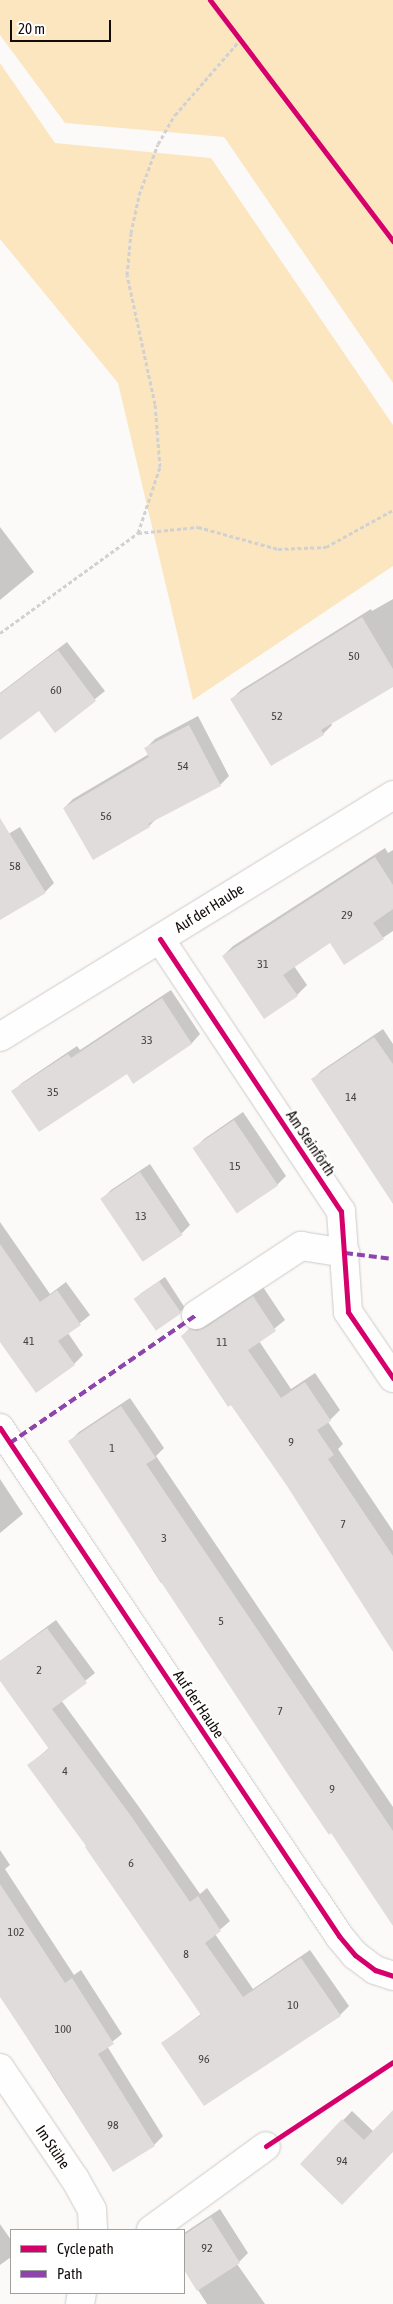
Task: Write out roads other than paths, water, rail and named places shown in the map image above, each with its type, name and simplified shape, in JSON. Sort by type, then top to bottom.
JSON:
[{"type":"street","name":"Auf der Haube","points":[[0,1037],[393,795]]},
{"type":"street","name":"Am Steinförth","points":[[160,939],[341,1211],[348,1312],[393,1378]]},
{"type":"street","points":[[196,1315],[301,1246],[345,1253]]},
{"type":"street","name":"Auf der Haube","points":[[0,1428],[339,1936],[355,1956],[374,1970],[393,1976]]},
{"type":"street","name":"Im Stühe","points":[[0,2068],[75,2179],[92,2210],[93,2229]]},
{"type":"street","points":[[152,2229],[266,2146]]}]
